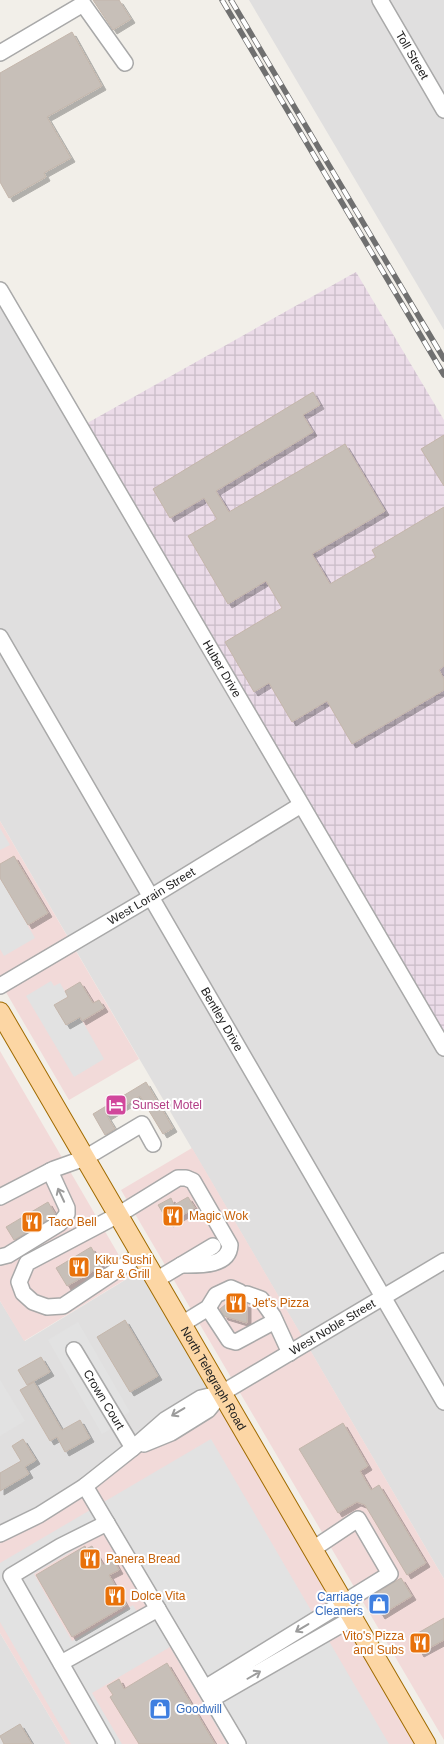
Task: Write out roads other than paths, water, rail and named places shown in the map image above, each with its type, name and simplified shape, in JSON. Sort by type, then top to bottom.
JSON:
[{"type":"main road","name":"North Telegraph Road","points":[[0,1012],[426,1744]]},
{"type":"street","name":"Toll Street","points":[[380,0],[444,110]]},
{"type":"street","points":[[0,52],[83,4],[125,63]]},
{"type":"street","name":"Huber Drive","points":[[0,290],[444,1048]]},
{"type":"street","name":"Bentley Drive","points":[[0,637],[444,1402]]},
{"type":"street","name":"West Lorain Street","points":[[0,986],[151,897],[301,805]]},
{"type":"street","points":[[0,1197],[50,1171],[85,1158],[142,1124],[154,1144]]},
{"type":"street","points":[[0,1257],[8,1255],[60,1223],[67,1214],[67,1208],[50,1171]]},
{"type":"street","points":[[141,1254],[63,1306],[47,1307],[33,1302],[23,1293],[19,1282],[27,1263],[118,1215],[178,1178],[186,1178],[193,1181],[230,1245],[230,1252],[223,1260],[204,1265],[181,1265]]},
{"type":"street","points":[[156,1280],[213,1246]]},
{"type":"street","name":"West Noble Street","points":[[0,1534],[39,1516],[85,1486],[165,1420],[201,1398],[222,1393],[444,1261]]},
{"type":"street","points":[[182,1324],[208,1308],[216,1296],[231,1288],[261,1299],[275,1321],[290,1353]]},
{"type":"street","points":[[208,1308],[229,1340],[236,1342],[275,1321]]},
{"type":"street","name":"Crown Court","points":[[74,1350],[133,1448]]},
{"type":"street","points":[[85,1486],[238,1744]]},
{"type":"street","points":[[208,1694],[349,1611],[390,1574],[358,1519],[313,1550]]},
{"type":"street","points":[[107,1523],[61,1546],[12,1576],[60,1664],[107,1744]]},
{"type":"street","points":[[60,1664],[158,1609]]},
{"type":"railway","points":[[222,0],[444,375]]},
{"type":"railway","points":[[231,0],[444,359]]},
{"type":"place","name":"Sunset Motel","points":[[116,1105]]},
{"type":"place","name":"Magic Wok","points":[[173,1216]]},
{"type":"place","name":"Taco Bell","points":[[32,1222]]},
{"type":"place","name":"Kiku Sushi Bar & Grill","points":[[79,1267]]},
{"type":"place","name":"Jet's Pizza","points":[[236,1303]]},
{"type":"place","name":"Panera Bread","points":[[90,1559]]},
{"type":"place","name":"Dolce Vita","points":[[115,1596]]},
{"type":"place","name":"Carriage Cleaners","points":[[379,1604]]},
{"type":"place","name":"Vito's Pizza and Subs","points":[[420,1643]]},
{"type":"place","name":"Goodwill","points":[[160,1709]]}]
